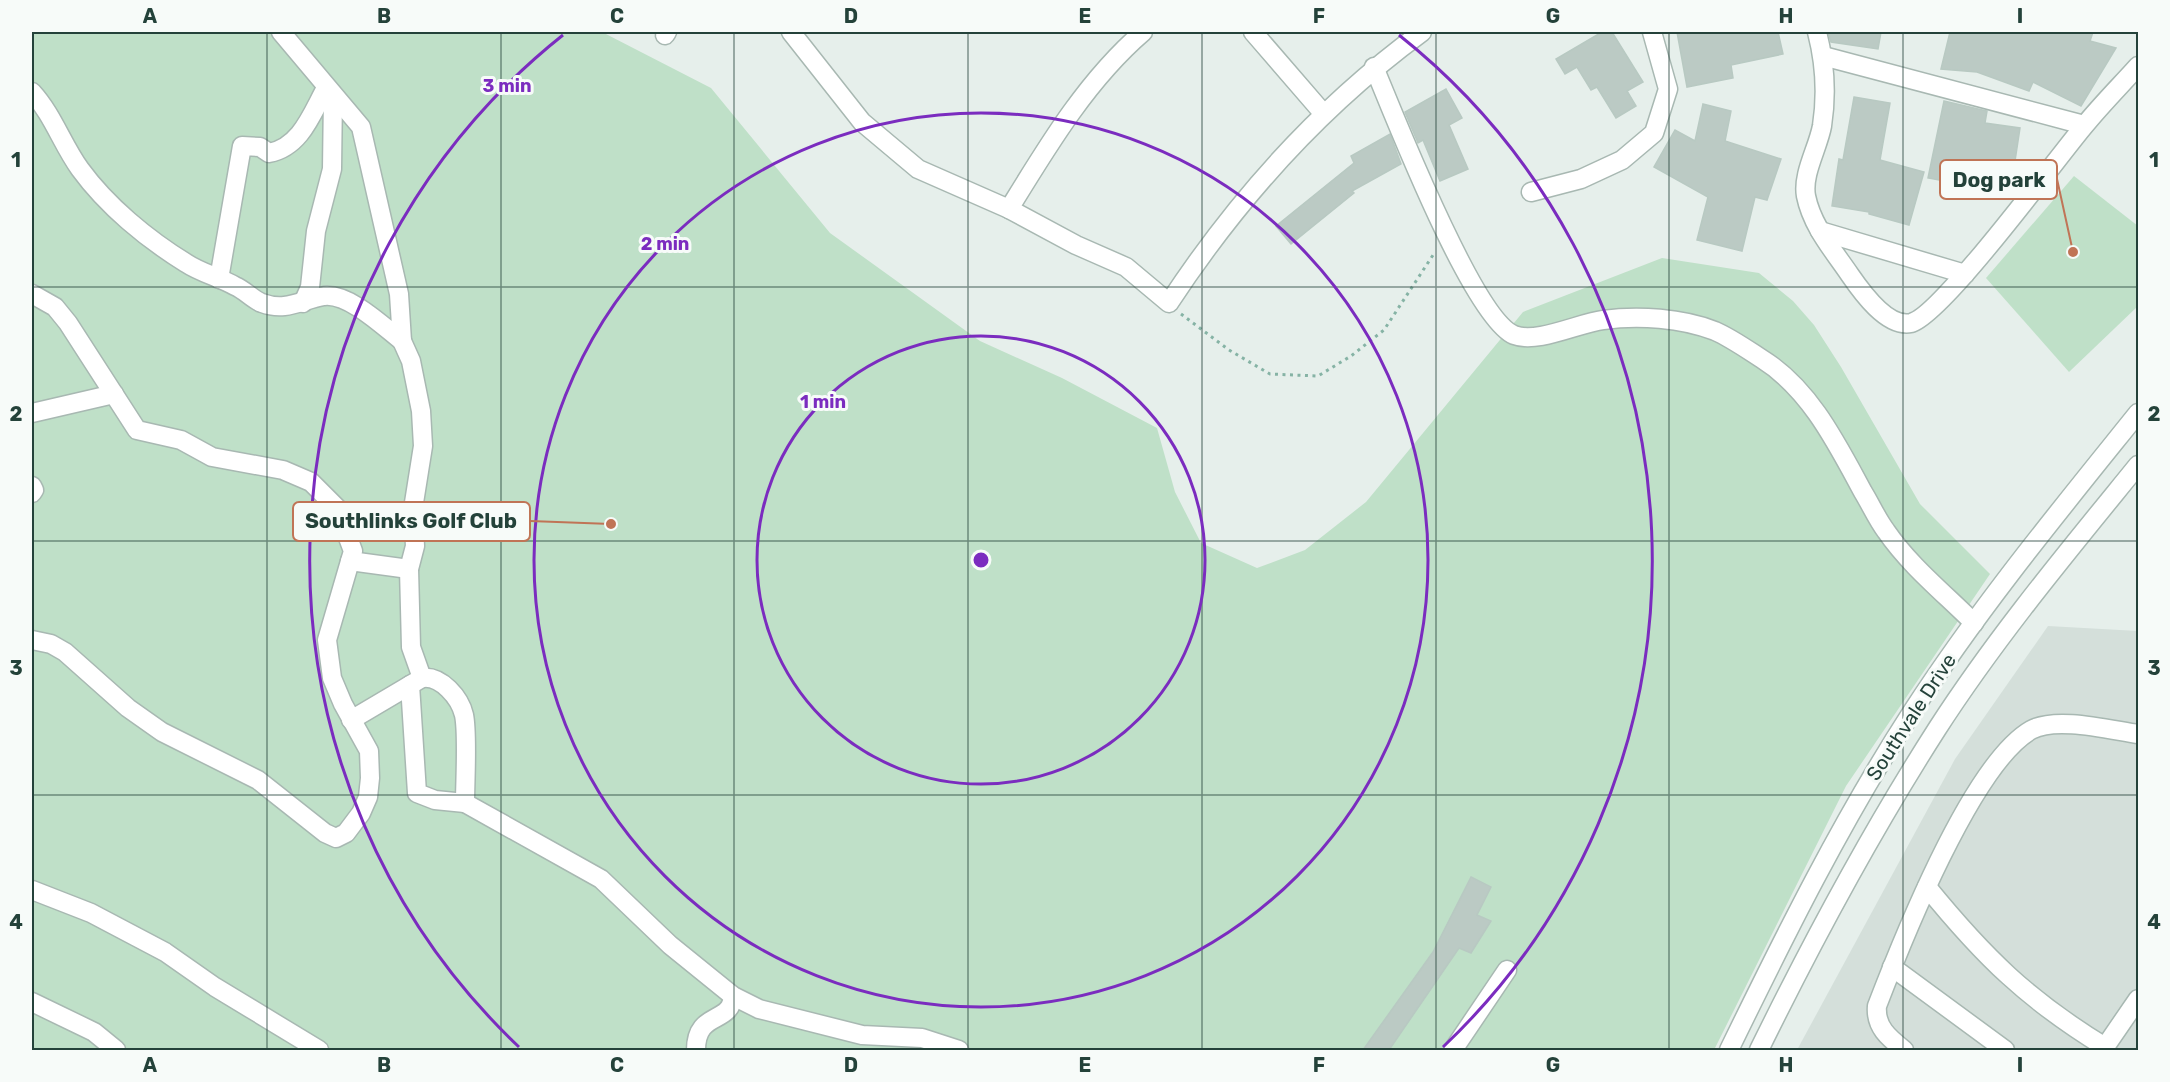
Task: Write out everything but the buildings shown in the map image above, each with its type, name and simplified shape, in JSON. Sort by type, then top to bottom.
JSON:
[{"type":"street","points":[[280,32],[360,127],[399,294],[402,341],[411,361],[421,411],[423,446],[413,509],[415,546],[409,569],[411,647],[420,665],[416,681],[417,794],[435,800],[465,803],[601,879],[670,945],[733,996],[759,1010],[862,1035],[922,1038],[958,1050]]},
{"type":"street","points":[[791,32],[862,122],[918,169],[1009,209],[1076,245],[1126,267],[1169,303],[1205,248],[1253,188],[1323,113],[1374,67],[1422,32]]},
{"type":"street","points":[[1009,209],[1048,146],[1095,83],[1143,32]]},
{"type":"street","points":[[1253,32],[1323,113]]},
{"type":"street","points":[[1531,192],[1581,179],[1622,160],[1654,133],[1668,89],[1652,32]]},
{"type":"street","points":[[1817,32],[1823,56],[1825,94],[1822,128],[1805,193],[1811,215],[1864,295],[1894,320],[1910,323],[1925,316],[1965,274],[2085,125],[2139,66]]},
{"type":"street","points":[[1823,56],[2085,125]]},
{"type":"street","points":[[1374,67],[1398,127],[1449,238],[1481,299],[1496,321],[1513,334],[1527,338],[1604,320],[1664,318],[1715,331],[1764,360],[1800,391],[1839,448],[1884,530],[1907,558],[1974,623]]},
{"type":"street","points":[[219,279],[242,146],[260,147],[269,153],[281,150],[296,141],[330,91]]},
{"type":"street","points":[[303,303],[310,287],[316,231],[333,169],[330,91]]},
{"type":"street","points":[[32,92],[43,105],[78,167],[102,195],[137,227],[185,263],[249,293],[260,302],[290,307],[325,296],[337,297],[372,317],[402,341]]},
{"type":"street","points":[[1820,231],[1965,274]]},
{"type":"street","points":[[32,294],[55,307],[68,323],[137,430],[181,440],[212,457],[283,470],[311,482],[337,508],[353,550],[327,640],[332,678],[351,720],[369,751],[368,797],[346,834],[336,838],[325,833],[258,780],[162,732],[104,689],[65,652],[51,644],[32,640]]},
{"type":"street","points":[[32,413],[114,394]]},
{"type":"street","name":"Southvale Drive","points":[[1729,1050],[1788,928],[1856,804],[1912,712],[1974,623],[2139,413]]},
{"type":"street","name":"Southvale Drive","points":[[1759,1050],[1813,940],[1881,819],[1939,727],[2055,568],[2139,465]]},
{"type":"street","points":[[32,486],[34,490],[32,494]]},
{"type":"street","points":[[350,561],[409,569]]},
{"type":"street","points":[[351,720],[416,681],[429,677],[445,685],[464,715],[465,803]]},
{"type":"street","points":[[1904,1050],[1889,1038],[1876,1017],[1892,968],[1927,887],[1977,791],[2010,746],[2031,730],[2051,724],[2139,734]]},
{"type":"street","points":[[1927,887],[1971,941],[2014,984],[2063,1022],[2104,1049],[2138,1000]]},
{"type":"street","points":[[32,890],[91,913],[165,952],[215,987],[319,1050]]},
{"type":"street","points":[[1892,968],[2005,1050]]},
{"type":"street","points":[[1453,1050],[1507,970]]},
{"type":"street","points":[[696,1050],[696,1035],[704,1025],[728,1011],[733,996]]},
{"type":"street","points":[[32,1002],[94,1032],[116,1050]]},
{"type":"path","points":[[1169,303],[1229,350],[1270,374],[1318,376],[1352,356],[1384,330],[1411,285],[1449,238]]},
{"type":"shaded area","points":[[2048,626],[2138,631],[2138,1050],[1797,1050],[1955,759]]},
{"type":"green space","points":[[32,32],[602,32],[711,88],[830,233],[980,341],[1062,378],[1157,428],[1175,492],[1201,543],[1257,568],[1305,550],[1366,502],[1523,312],[1662,258],[1759,273],[1793,301],[1814,325],[1841,367],[1920,504],[1990,574],[1846,786],[1714,1050],[32,1050]]},
{"type":"green space","points":[[2074,176],[2138,226],[2138,306],[2069,372],[1986,278]]},
{"type":"place","name":"Dog park","points":[[2073,252]]},
{"type":"place","name":"Southlinks Golf Club","points":[[611,524]]}]
